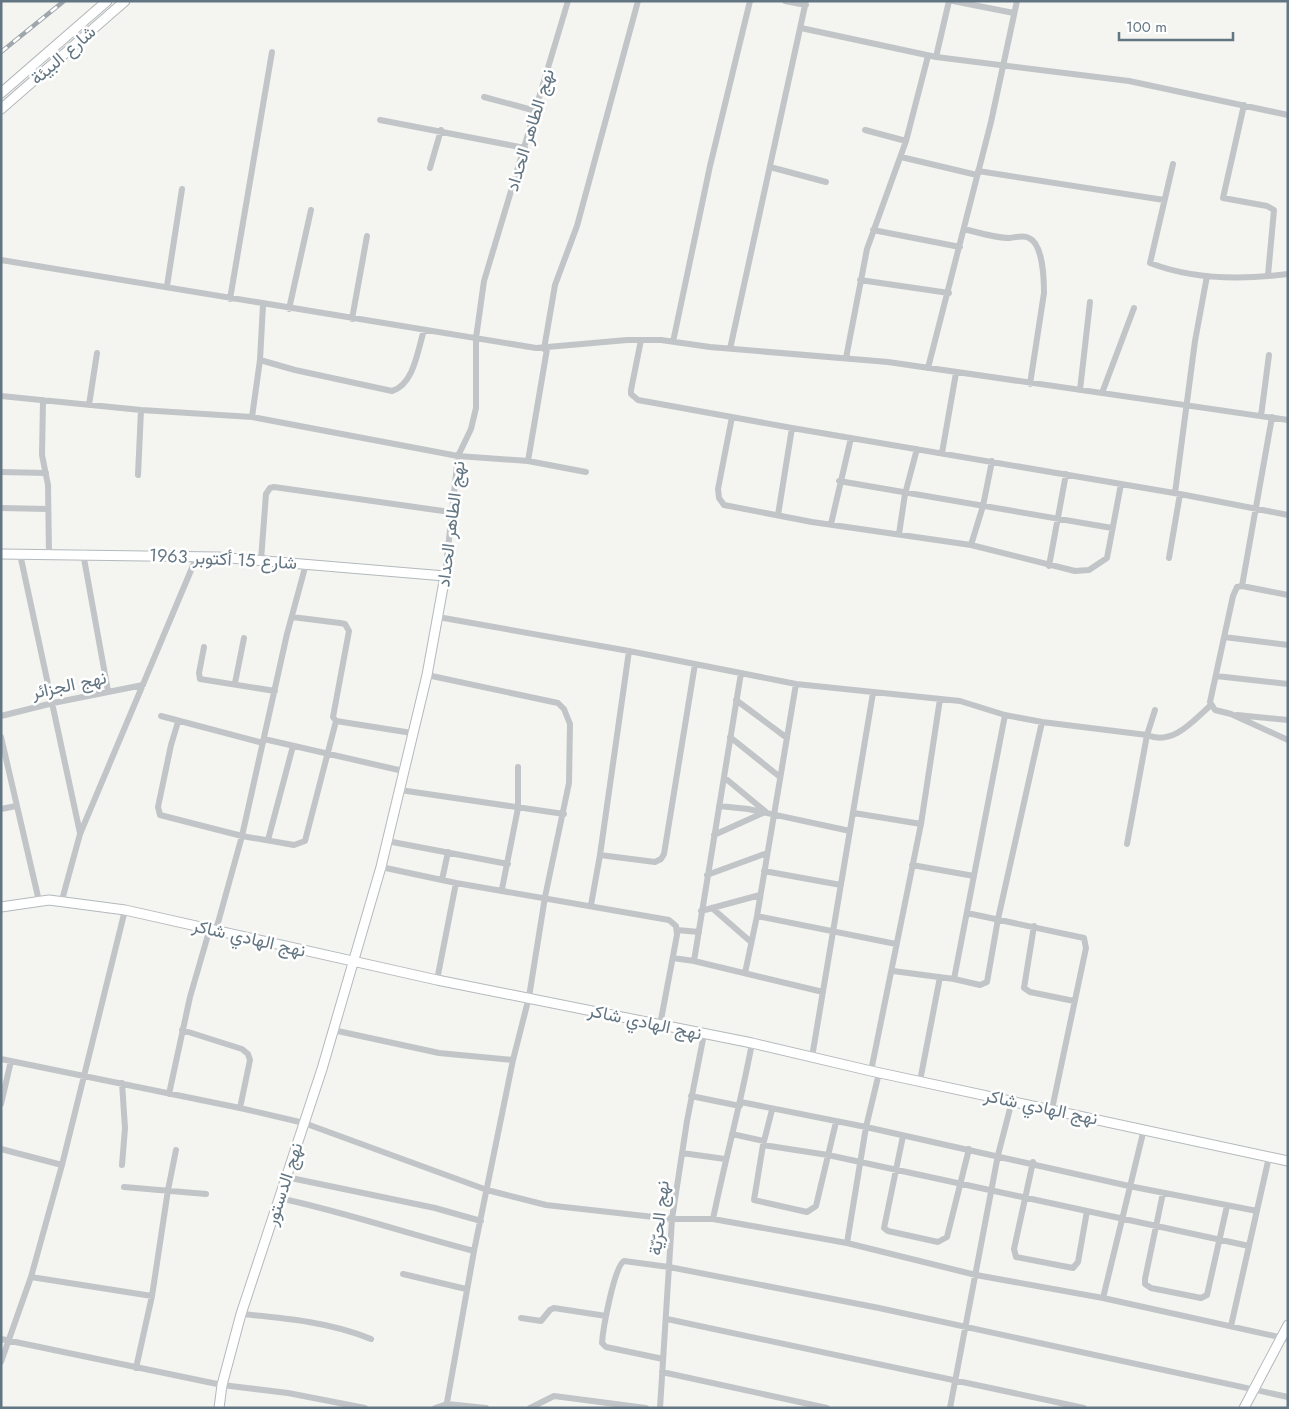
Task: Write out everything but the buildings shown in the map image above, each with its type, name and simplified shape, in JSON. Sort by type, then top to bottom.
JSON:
[{"type":"street","name":"شارع البيئة","points":[[1,109],[125,1]]},
{"type":"street","name":"نهج الطاهر الحداد","points":[[355,962],[400,790],[427,675],[438,617],[445,576],[450,512],[458,456],[471,429],[475,414],[476,338],[484,281],[568,1]]},
{"type":"street","points":[[528,461],[555,285],[579,220],[638,1]]},
{"type":"street","points":[[673,342],[710,166],[750,1]]},
{"type":"street","points":[[730,349],[806,3],[785,1]]},
{"type":"street","points":[[936,58],[949,1]]},
{"type":"street","points":[[953,1],[1014,13]]},
{"type":"street","points":[[928,368],[949,293],[1017,1]]},
{"type":"street","name":"شارع البيئة","points":[[1,92],[106,3]]},
{"type":"street","points":[[106,3],[112,13]]},
{"type":"street","points":[[78,27],[85,36]]},
{"type":"street","points":[[801,28],[936,58],[1129,81],[1288,115]]},
{"type":"street","points":[[230,299],[272,52]]},
{"type":"street","points":[[846,358],[860,280],[872,230],[901,157],[928,56]]},
{"type":"street","points":[[36,63],[44,72]]},
{"type":"street","points":[[484,97],[536,111]]},
{"type":"street","points":[[1244,105],[1223,198],[1267,206],[1274,210],[1268,275]]},
{"type":"street","points":[[380,120],[441,130],[525,148]]},
{"type":"street","points":[[430,168],[441,130]]},
{"type":"street","points":[[866,130],[906,141]]},
{"type":"street","points":[[901,157],[978,173],[1164,200]]},
{"type":"street","points":[[1172,164],[1150,263],[1207,276],[1246,278],[1288,274]]},
{"type":"street","points":[[770,167],[826,182]]},
{"type":"street","points":[[166,286],[182,189]]},
{"type":"street","points":[[289,309],[311,210]]},
{"type":"street","points":[[964,229],[1002,238],[1029,237],[1033,240],[1039,254],[1044,279],[1044,292],[1030,384]]},
{"type":"street","points":[[872,230],[960,247]]},
{"type":"street","points":[[352,319],[367,236]]},
{"type":"street","points":[[1,260],[166,286],[263,305],[546,349],[641,340],[846,358],[1188,404],[1288,420]]},
{"type":"street","points":[[1169,558],[1188,404],[1207,276]]},
{"type":"street","points":[[860,280],[949,293]]},
{"type":"street","points":[[1080,390],[1090,302]]},
{"type":"street","points":[[252,417],[260,360],[263,305]]},
{"type":"street","points":[[1102,393],[1134,308]]},
{"type":"street","points":[[260,360],[282,367],[392,391],[402,387],[406,382],[424,330]]},
{"type":"street","points":[[641,340],[630,390],[634,398],[792,428],[1177,493],[1288,515]]},
{"type":"street","points":[[89,405],[97,354]]},
{"type":"street","points":[[1260,416],[1269,355]]},
{"type":"street","points":[[942,453],[956,373]]},
{"type":"street","points":[[1,396],[141,410],[252,417],[458,456],[528,461],[586,472]]},
{"type":"street","points":[[43,400],[42,455],[46,473],[49,554]]},
{"type":"street","points":[[138,475],[141,410]]},
{"type":"street","points":[[732,416],[719,498],[721,502],[728,506],[971,545],[1049,566],[1082,571],[1105,562],[1109,554],[1121,484]]},
{"type":"street","points":[[1242,586],[1272,418]]},
{"type":"street","points":[[778,515],[792,428]]},
{"type":"street","points":[[831,524],[850,438]]},
{"type":"street","points":[[899,534],[917,449]]},
{"type":"street","points":[[971,545],[983,506],[992,461]]},
{"type":"street","points":[[1,472],[46,473]]},
{"type":"street","points":[[1049,566],[1066,474]]},
{"type":"street","points":[[839,482],[1112,528]]},
{"type":"street","points":[[260,560],[266,494],[270,488],[274,487],[450,512]]},
{"type":"street","points":[[1,508],[48,509]]},
{"type":"street","points":[[82,553],[108,691]]},
{"type":"street","name":"شارع 15 أكتوبر 1963","points":[[1,554],[82,553],[197,556],[445,576]]},
{"type":"street","points":[[20,554],[80,834]]},
{"type":"street","points":[[62,900],[80,834],[197,556]]},
{"type":"street","points":[[169,1094],[182,1030],[242,836],[306,564]]},
{"type":"street","points":[[1288,595],[1242,586],[1237,587],[1233,596],[1211,696],[1211,706],[1215,710],[1231,714],[1288,720]]},
{"type":"street","points":[[438,617],[629,651],[796,684],[975,704],[1005,714],[1042,722],[1147,735],[1159,739],[1174,735],[1211,706]]},
{"type":"street","points":[[178,722],[171,745],[159,812],[166,818],[242,836],[294,845],[305,842],[336,721],[333,717],[349,636],[348,627],[340,623],[292,618]]},
{"type":"street","points":[[235,683],[244,638]]},
{"type":"street","points":[[1224,638],[1288,645]]},
{"type":"street","points":[[204,647],[199,678],[275,691]]},
{"type":"street","points":[[591,904],[600,855],[629,651]]},
{"type":"street","points":[[600,855],[655,862],[661,859],[664,854],[696,664]]},
{"type":"street","points":[[694,961],[706,875],[725,778],[741,673]]},
{"type":"street","points":[[427,675],[549,700],[564,709],[569,716],[572,738],[571,762],[564,814],[545,897],[529,997],[513,1060],[488,1190],[466,1289],[447,1406]]},
{"type":"street","points":[[1216,676],[1288,684]]},
{"type":"street","points":[[744,973],[757,916],[767,853],[768,814],[780,777],[796,684]]},
{"type":"street","name":"نهج الجزائر","points":[[1,716],[53,703],[143,685]]},
{"type":"street","points":[[812,1057],[873,693]]},
{"type":"street","points":[[846,1243],[862,1162],[896,944],[921,824],[940,699]]},
{"type":"street","points":[[736,700],[787,738]]},
{"type":"street","points":[[1127,844],[1147,735],[1155,710]]},
{"type":"street","points":[[954,979],[1005,714]]},
{"type":"street","points":[[1231,714],[1288,740]]},
{"type":"street","points":[[162,716],[178,722],[403,771]]},
{"type":"street","points":[[336,721],[412,733]]},
{"type":"street","points":[[893,971],[954,979],[980,985],[988,982],[998,919],[1042,722]]},
{"type":"street","points":[[730,737],[780,777]]},
{"type":"street","points":[[1,738],[39,901]]},
{"type":"street","points":[[268,840],[293,746]]},
{"type":"street","points":[[502,890],[518,808],[518,767]]},
{"type":"street","points":[[725,778],[768,814]]},
{"type":"street","points":[[400,790],[564,814]]},
{"type":"street","points":[[1,809],[16,806]]},
{"type":"street","points":[[719,806],[850,831]]},
{"type":"street","points":[[854,813],[921,824]]},
{"type":"street","points":[[714,836],[768,814]]},
{"type":"street","points":[[387,841],[508,864]]},
{"type":"street","points":[[442,880],[448,852]]},
{"type":"street","points":[[706,875],[767,853]]},
{"type":"street","points":[[912,865],[974,876]]},
{"type":"street","points":[[381,867],[456,883],[591,904],[664,918],[673,922],[677,930],[660,1025]]},
{"type":"street","points":[[764,871],[841,885]]},
{"type":"street","points":[[437,980],[456,883]]},
{"type":"street","points":[[701,911],[760,895]]},
{"type":"street","name":"نهج الهادي شاكر","points":[[1,907],[39,901],[62,900],[125,910],[437,980],[529,997],[752,1044],[1288,1161]]},
{"type":"street","points":[[712,908],[751,942]]},
{"type":"street","points":[[1,1361],[30,1277],[62,1165],[125,910]]},
{"type":"street","points":[[967,913],[1084,938],[1086,948],[1052,1109]]},
{"type":"street","points":[[757,916],[896,944]]},
{"type":"street","points":[[1034,926],[1024,988],[1030,992],[1074,1001]]},
{"type":"street","points":[[677,930],[699,932]]},
{"type":"street","points":[[673,958],[694,961],[823,992]]},
{"type":"street","name":"نهج الدستور","points":[[219,1408],[222,1385],[241,1314],[355,962]]},
{"type":"street","points":[[920,1081],[940,977]]},
{"type":"street","points":[[182,1030],[242,1050],[248,1054],[250,1060],[240,1108]]},
{"type":"street","points":[[333,1030],[439,1053],[513,1060]]},
{"type":"street","name":"نهج الحرّيّة","points":[[660,1408],[672,1219],[691,1096],[704,1034]]},
{"type":"street","points":[[713,1219],[752,1044]]},
{"type":"street","points":[[1,1059],[122,1083],[304,1123],[488,1190],[546,1205],[672,1219],[713,1219],[846,1243],[976,1274],[1103,1298],[1285,1338]]},
{"type":"street","points":[[1,1104],[11,1061]]},
{"type":"street","points":[[122,1083],[125,1128],[122,1166]]},
{"type":"street","points":[[691,1096],[866,1127],[1033,1162],[1129,1186],[1257,1211]]},
{"type":"street","points":[[950,1408],[964,1326],[993,1191],[998,1155],[1012,1101]]},
{"type":"street","points":[[772,1110],[763,1143],[754,1200],[807,1212],[816,1206],[836,1122]]},
{"type":"street","points":[[1103,1298],[1144,1129]]},
{"type":"street","points":[[732,1134],[763,1143],[862,1162],[1249,1246]]},
{"type":"street","points":[[903,1136],[884,1224],[888,1231],[938,1242],[945,1240],[949,1233],[959,1184],[969,1149]]},
{"type":"street","points":[[1,1149],[62,1165]]},
{"type":"street","points":[[136,1368],[152,1296],[176,1150]]},
{"type":"street","points":[[682,1153],[725,1160]]},
{"type":"street","points":[[1231,1326],[1269,1156]]},
{"type":"street","points":[[1033,1162],[1014,1254],[1019,1258],[1073,1268],[1078,1262],[1087,1211]]},
{"type":"street","points":[[286,1177],[435,1208],[481,1221]]},
{"type":"street","points":[[124,1187],[206,1194]]},
{"type":"street","points":[[1163,1192],[1145,1279],[1145,1284],[1151,1288],[1204,1297],[1209,1291],[1227,1206]]},
{"type":"street","points":[[279,1198],[330,1209],[401,1232],[474,1251]]},
{"type":"street","points":[[663,1359],[604,1346],[602,1341],[606,1316],[622,1262],[628,1260],[669,1266],[964,1326],[1288,1397]]},
{"type":"street","points":[[403,1274],[466,1289]]},
{"type":"street","points":[[30,1277],[152,1296]]},
{"type":"street","points":[[521,1318],[541,1321],[554,1308],[606,1316]]},
{"type":"street","points":[[241,1314],[313,1323],[349,1331],[371,1340]]},
{"type":"street","points":[[667,1319],[1084,1408]]},
{"type":"street","points":[[1244,1408],[1285,1338],[1288,1325]]},
{"type":"street","points":[[1,1339],[8,1342],[222,1385],[288,1393],[365,1408]]},
{"type":"street","points":[[662,1372],[827,1408]]},
{"type":"street","points":[[530,1408],[554,1396],[617,1406],[646,1408]]},
{"type":"street","points":[[794,1408],[796,1400]]},
{"type":"street","points":[[435,1408],[447,1406],[486,1408]]},
{"type":"railway","points":[[1,52],[64,1]]}]
